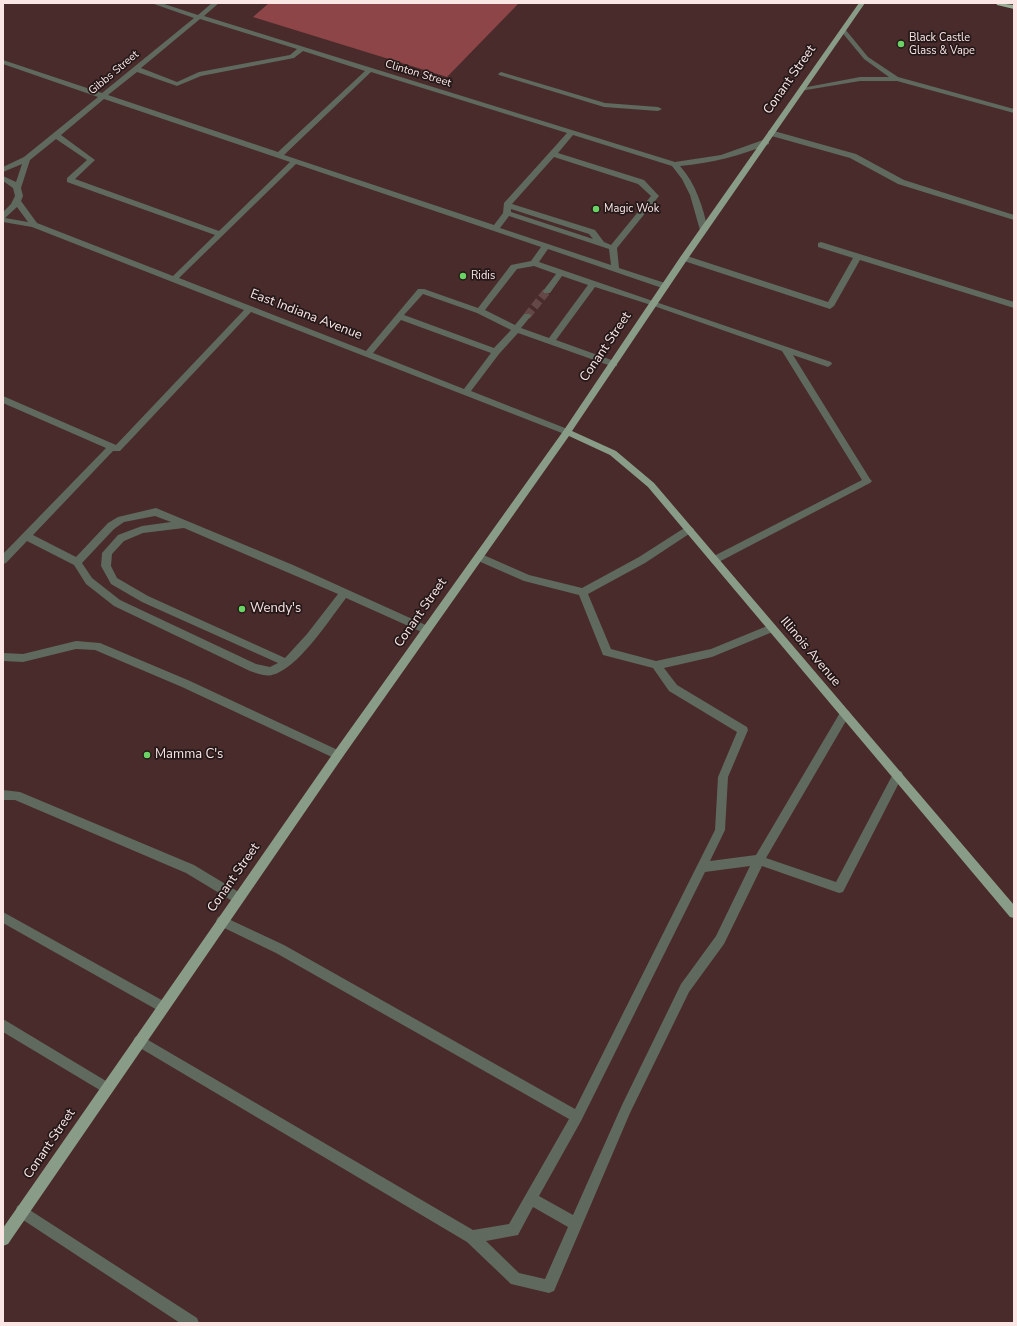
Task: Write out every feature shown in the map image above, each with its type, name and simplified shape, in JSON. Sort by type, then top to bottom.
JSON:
[{"type":"highway","points":[[1000,3],[1014,7]]},
{"type":"main road","name":"Conant Street","points":[[3,1239],[238,898],[567,432],[684,258],[862,3]]},
{"type":"main road","name":"Illinois Avenue","points":[[567,432],[613,453],[651,485],[1014,912]]},
{"type":"street","name":"Clinton Street","points":[[154,3],[675,164],[712,161],[739,154],[766,142]]},
{"type":"street","name":"Gibbs Street","points":[[3,170],[27,159],[216,3]]},
{"type":"street","points":[[843,30],[872,63],[897,79]]},
{"type":"street","points":[[136,69],[177,84],[199,74],[292,57],[302,49]]},
{"type":"street","points":[[3,62],[665,286]]},
{"type":"street","points":[[279,155],[370,70]]},
{"type":"street","points":[[501,74],[604,105],[658,109]]},
{"type":"street","points":[[802,90],[860,79],[897,79],[1014,111]]},
{"type":"street","points":[[495,229],[507,209],[571,132]]},
{"type":"street","points":[[771,133],[853,156],[901,182],[1014,218]]},
{"type":"street","points":[[56,135],[91,160],[70,180],[220,234]]},
{"type":"street","points":[[553,154],[641,182],[655,196],[613,248],[615,269]]},
{"type":"street","points":[[18,187],[27,159]]},
{"type":"street","points":[[174,279],[295,161]]},
{"type":"street","points":[[675,164],[685,175],[692,190],[700,212],[704,230]]},
{"type":"street","points":[[3,178],[11,181],[18,187],[20,194],[18,202],[3,216]]},
{"type":"street","points":[[18,202],[34,224]]},
{"type":"street","points":[[507,209],[592,232],[601,244],[613,248]]},
{"type":"street","name":"East Indiana Avenue","points":[[3,220],[34,224],[567,432]]},
{"type":"street","points":[[821,245],[1014,305]]},
{"type":"street","points":[[534,263],[546,246]]},
{"type":"street","points":[[684,258],[830,306],[858,256]]},
{"type":"street","points":[[480,311],[514,267],[534,263],[828,364]]},
{"type":"street","points":[[547,291],[561,272]]},
{"type":"street","points":[[551,342],[593,284]]},
{"type":"street","points":[[368,354],[421,291],[480,311],[516,329],[614,364]]},
{"type":"street","points":[[3,399],[116,450],[250,308]]},
{"type":"street","points":[[399,316],[496,352]]},
{"type":"street","points":[[466,392],[496,352],[527,316]]},
{"type":"street","points":[[715,560],[867,481],[785,349]]},
{"type":"street","points":[[3,560],[112,447]]},
{"type":"street","points":[[77,562],[112,526],[121,519],[156,512],[427,630]]},
{"type":"street","points":[[184,524],[142,530],[121,538],[107,552],[106,566],[114,581],[145,599],[287,663]]},
{"type":"street","points":[[479,556],[527,578],[583,592],[642,560],[689,530]]},
{"type":"street","points":[[26,536],[77,562],[89,581],[117,603],[254,668],[270,672],[287,663],[344,593]]},
{"type":"street","points":[[583,592],[607,652],[656,666],[712,653],[772,628]]},
{"type":"street","points":[[3,657],[23,658],[76,645],[96,646],[214,697],[338,755]]},
{"type":"street","points":[[472,1237],[513,1230],[578,1117],[720,830],[723,777],[743,730],[673,688],[656,666]]},
{"type":"street","points":[[139,1041],[472,1237],[516,1279],[549,1286],[626,1108],[685,988],[720,940],[759,860],[845,714]]},
{"type":"street","points":[[701,867],[759,860],[839,888],[898,775]]},
{"type":"street","points":[[3,795],[16,795],[190,869],[238,898]]},
{"type":"street","points":[[3,917],[163,1006]]},
{"type":"street","points":[[222,921],[280,949],[578,1117]]},
{"type":"street","points":[[3,1025],[107,1088]]},
{"type":"street","points":[[532,1198],[576,1224]]},
{"type":"street","points":[[22,1211],[192,1323]]},
{"type":"shaded area","points":[[269,3],[519,3],[447,77],[253,17]]},
{"type":"tunnel","points":[[527,316],[547,291]]},
{"type":"place","name":"Black Castle Glass & Vape","points":[[901,44]]},
{"type":"place","name":"Magic Wok","points":[[596,209]]},
{"type":"place","name":"Ridis","points":[[463,276]]},
{"type":"place","name":"Wendy's","points":[[242,609]]},
{"type":"place","name":"Mamma C's","points":[[147,755]]}]
